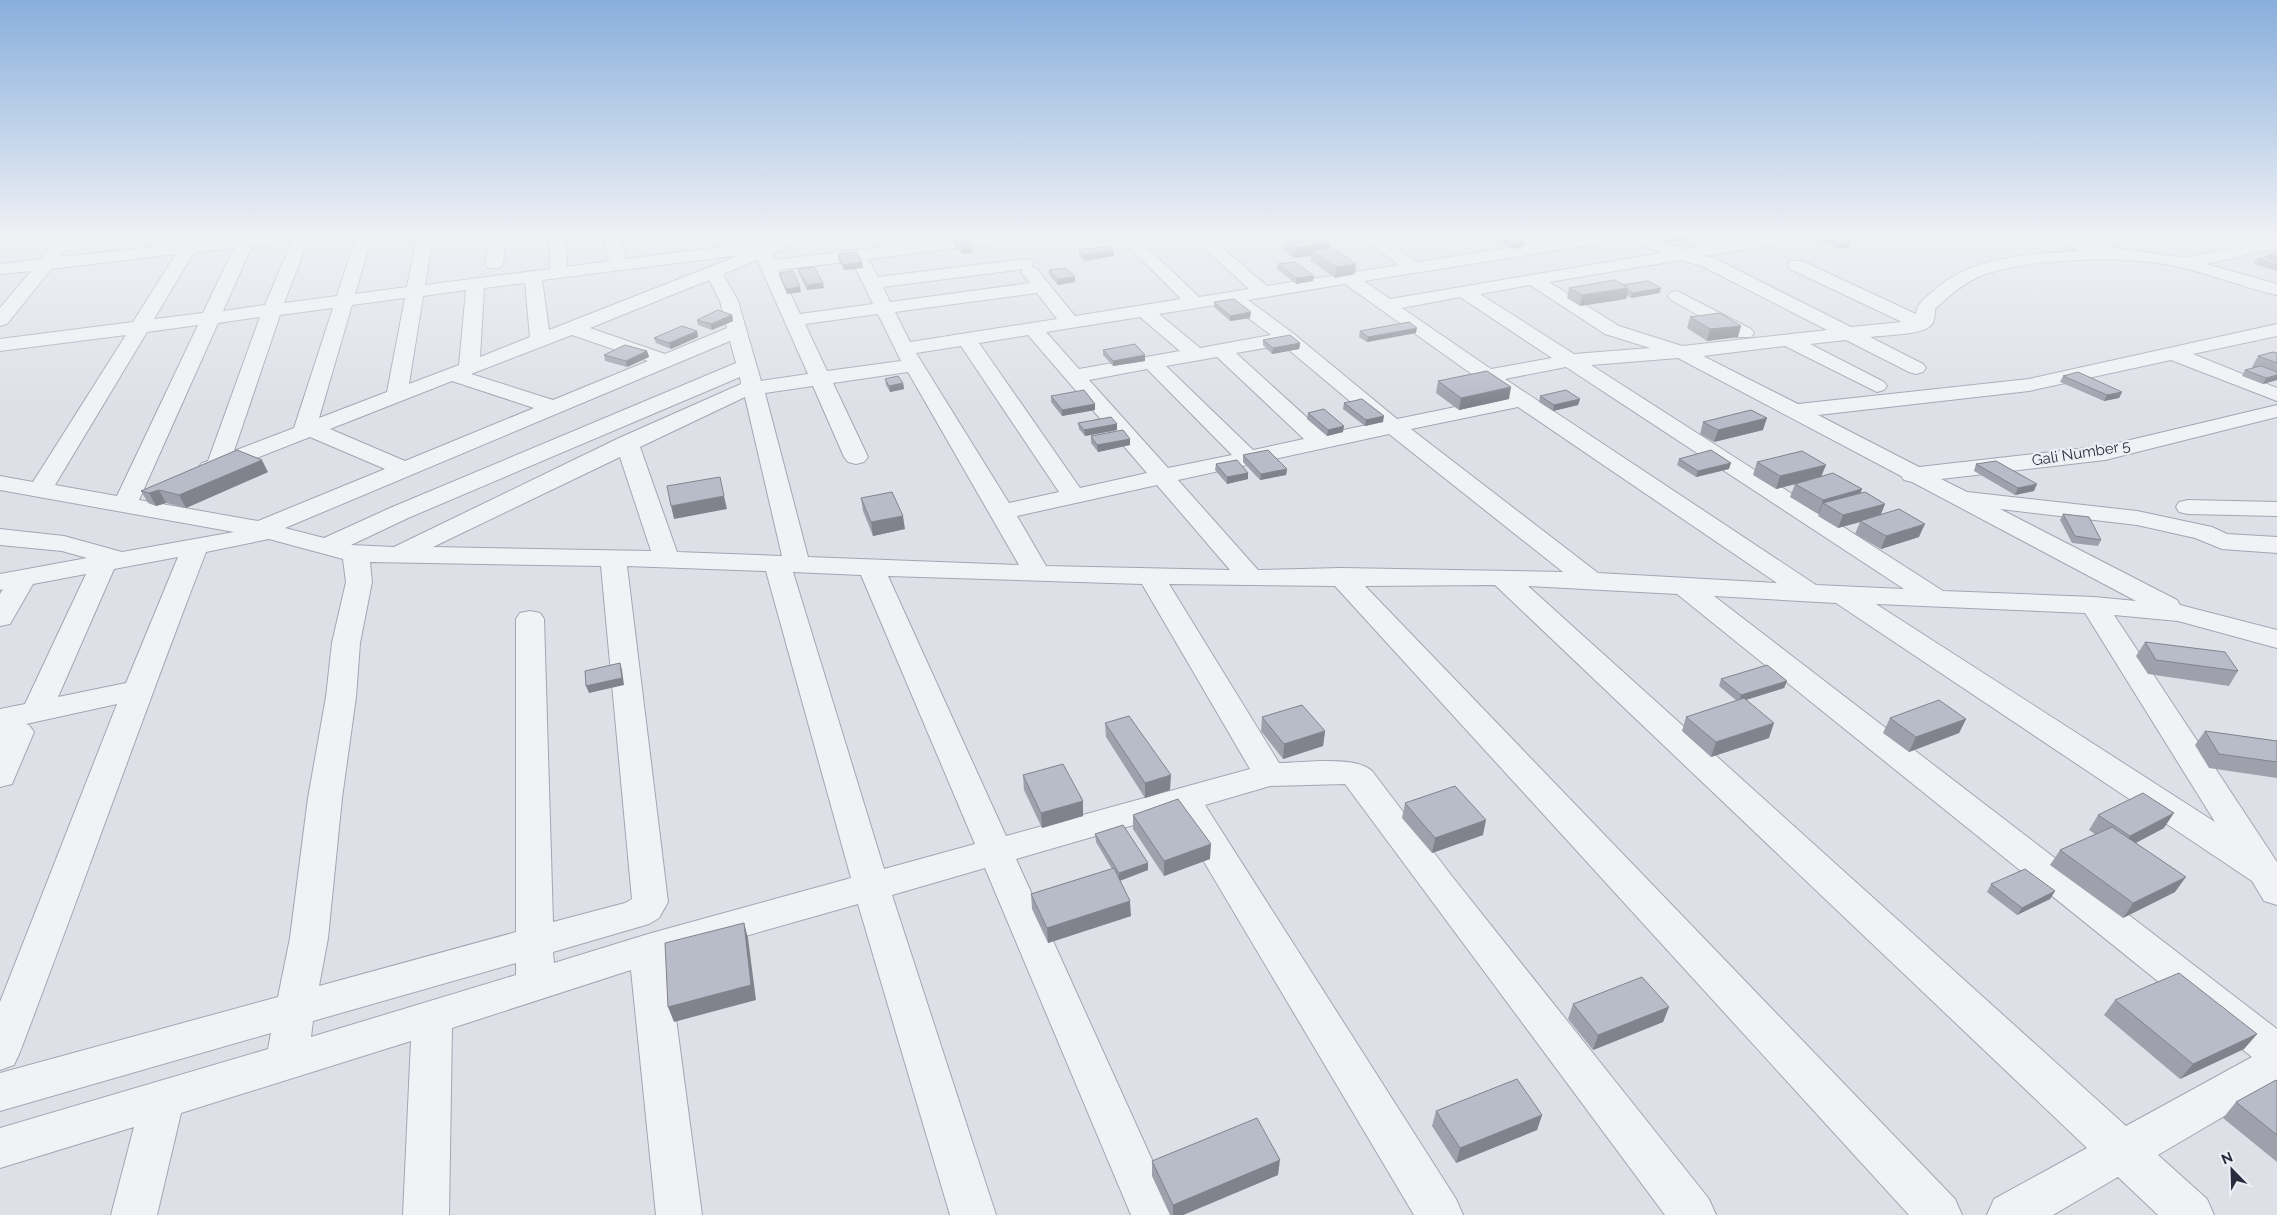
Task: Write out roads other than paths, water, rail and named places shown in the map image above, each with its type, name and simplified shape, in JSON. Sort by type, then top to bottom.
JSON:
[{"type":"street","points":[[0,320],[22,293]]},
{"type":"street","points":[[40,490],[160,293]]},
{"type":"street","points":[[124,502],[223,293]]},
{"type":"street","points":[[218,465],[279,293]]},
{"type":"street","points":[[305,429],[346,293]]},
{"type":"street","points":[[0,345],[344,300],[374,293]]},
{"type":"street","points":[[397,394],[415,293]]},
{"type":"street","points":[[459,370],[472,293]]},
{"type":"street","points":[[535,293],[540,340]]},
{"type":"street","points":[[190,476],[305,429],[571,328],[603,293]]},
{"type":"street","points":[[725,293],[729,301],[750,377],[787,563],[871,886],[973,1215]]},
{"type":"street","points":[[780,293],[794,320],[856,457]]},
{"type":"street","points":[[877,293],[909,357],[1037,574]]},
{"type":"street","points":[[794,320],[885,310],[1003,293]]},
{"type":"street","points":[[1046,293],[1071,324]]},
{"type":"street","points":[[1184,293],[1194,302]]},
{"type":"street","points":[[342,550],[399,513],[750,377],[820,378],[909,357],[966,340],[1259,293]]},
{"type":"street","points":[[1374,293],[1386,305],[1522,400],[1809,593]]},
{"type":"street","points":[[1386,305],[1454,293]]},
{"type":"street","points":[[1466,293],[1934,597]]},
{"type":"street","points":[[1554,293],[1612,330],[1681,352],[1796,411],[1912,475],[2179,612]]},
{"type":"street","points":[[1768,293],[1916,368]]},
{"type":"street","points":[[1855,293],[1922,324]]},
{"type":"street","points":[[1488,376],[1568,361],[1681,352],[1790,341],[1846,333],[1891,330],[1922,324],[1925,320],[1926,307],[1942,293]]},
{"type":"street","points":[[1677,296],[1762,343]]},
{"type":"street","points":[[1232,297],[1287,338],[1393,426],[1591,581]]},
{"type":"street","points":[[1144,311],[1196,354]]},
{"type":"street","points":[[571,328],[666,360]]},
{"type":"street","points":[[1033,329],[1251,578]]},
{"type":"street","points":[[1796,411],[2030,385],[2277,330]]},
{"type":"street","points":[[0,618],[12,580],[195,547],[267,531],[405,469],[737,331]]},
{"type":"street","points":[[1075,376],[1287,338]]},
{"type":"street","points":[[966,340],[1073,495]]},
{"type":"street","points":[[1790,341],[1876,386]]},
{"type":"street","points":[[1221,350],[1320,442]]},
{"type":"street","points":[[2172,353],[2277,395]]},
{"type":"street","points":[[1152,362],[1248,458]]},
{"type":"street","points":[[459,370],[554,407]]},
{"type":"street","points":[[397,555],[627,443],[738,392],[750,377]]},
{"type":"street","points":[[1002,512],[1393,426],[1522,400]]},
{"type":"street","name":"Gali Number 5","points":[[1912,475],[2105,453],[2277,411]]},
{"type":"street","points":[[305,429],[323,434],[405,469]]},
{"type":"street","points":[[627,443],[664,547],[664,559]]},
{"type":"street","points":[[0,483],[124,502],[267,531],[342,550],[397,555],[664,559],[1037,574],[1251,578],[1341,576],[1502,577],[1843,595],[1934,597],[2094,605],[2179,612],[2277,639]]},
{"type":"street","points":[[124,502],[153,491]]},
{"type":"street","points":[[1953,496],[2137,518],[2203,532],[2222,541],[2277,545]]},
{"type":"street","points":[[2188,507],[2277,509]]},
{"type":"street","points":[[0,537],[64,544],[112,562]]},
{"type":"street","points":[[0,1052],[138,690],[195,547]]},
{"type":"street","points":[[286,1061],[310,938],[325,798],[341,697],[346,643],[358,582],[342,550]]},
{"type":"street","points":[[0,1092],[636,914],[646,908],[650,902],[613,559]]},
{"type":"street","points":[[36,712],[112,562]]},
{"type":"street","points":[[871,568],[1154,1215]]},
{"type":"street","points":[[1150,575],[1270,775]]},
{"type":"street","points":[[1341,576],[1939,1215]]},
{"type":"street","points":[[1502,577],[2191,1215]]},
{"type":"street","points":[[1684,586],[2277,1053]]},
{"type":"street","points":[[1843,595],[2271,881]]},
{"type":"street","points":[[2094,605],[2271,881]]},
{"type":"street","points":[[530,619],[535,985]]},
{"type":"street","points":[[0,719],[138,690]]},
{"type":"street","points":[[0,734],[18,732],[0,776]]},
{"type":"street","points":[[0,1148],[432,1018],[648,949],[1183,798],[1270,775],[1355,774],[1438,885],[1693,1215]]},
{"type":"street","points":[[1183,798],[1440,1215]]},
{"type":"street","points":[[648,949],[679,1215]]},
{"type":"street","points":[[426,1215],[432,1018]]},
{"type":"street","points":[[2010,1215],[2277,1064]]},
{"type":"street","points":[[134,1215],[163,1098]]}]
